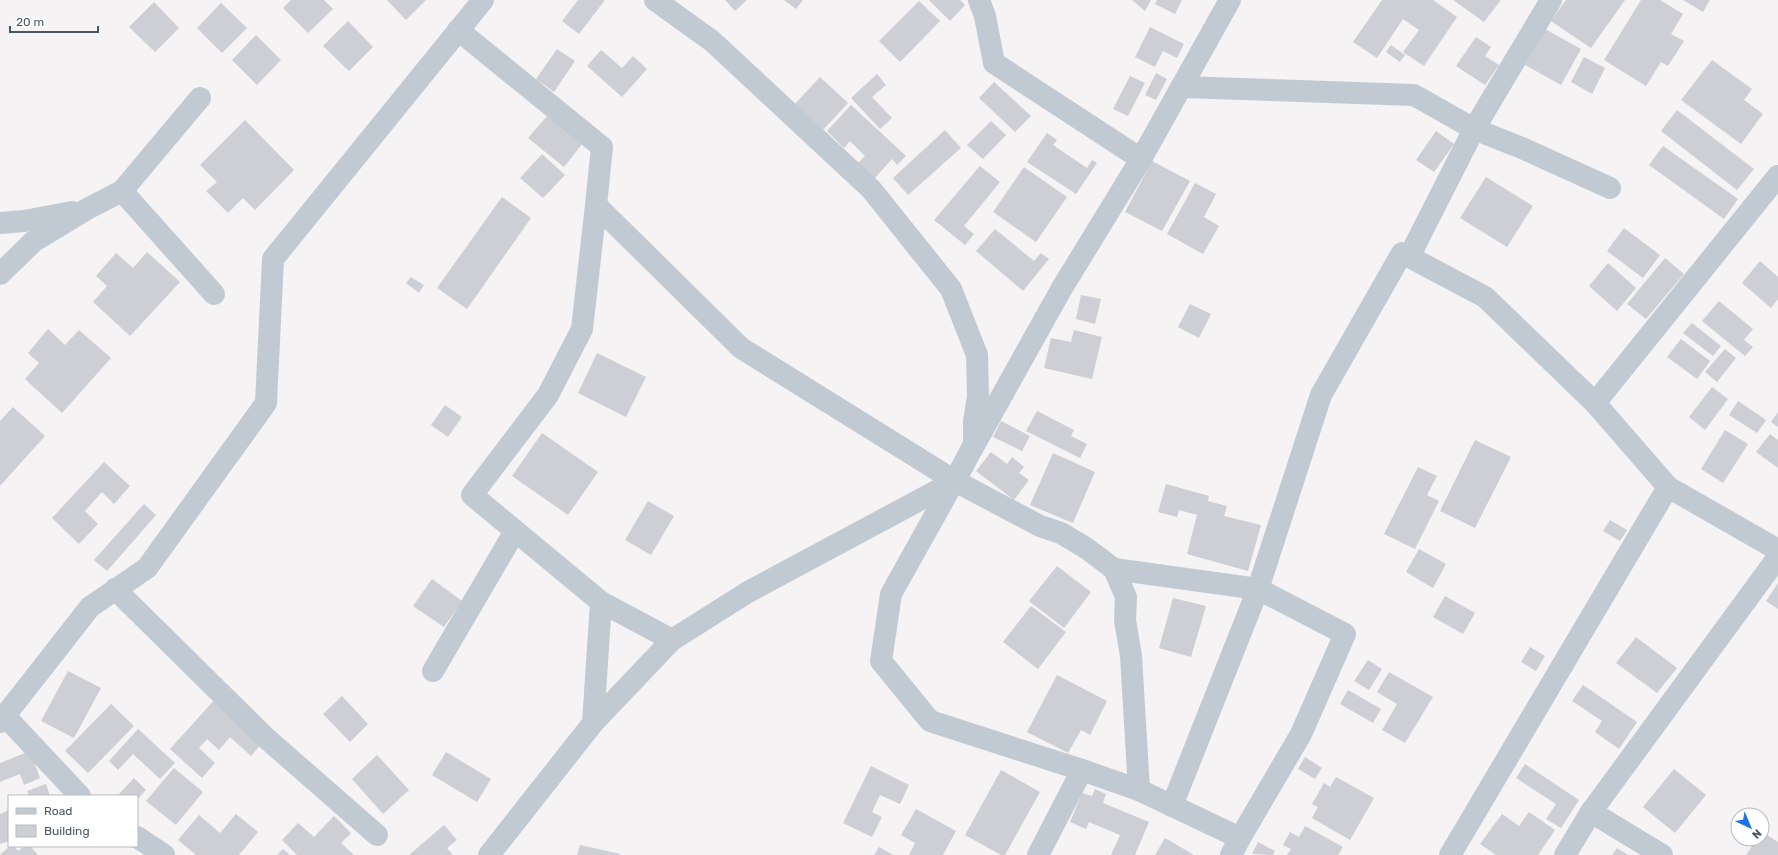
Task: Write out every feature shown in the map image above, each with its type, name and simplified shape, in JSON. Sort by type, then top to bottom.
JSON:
[{"type":"street","points":[[79,795],[3,719],[90,607],[147,568],[266,403],[273,259],[483,0]]},
{"type":"street","points":[[489,855],[593,723],[672,640],[748,592],[955,481],[974,444],[974,422],[978,396],[977,355],[951,289],[871,189],[712,40],[655,0]]},
{"type":"street","points":[[979,0],[985,16],[994,63],[1141,159]]},
{"type":"street","points":[[596,205],[741,348],[955,481],[1040,526],[1061,533],[1086,548],[1114,569],[1258,589],[1345,634],[1301,734],[1236,846],[1172,806],[1139,790],[930,721],[881,661],[891,594],[955,481],[1062,288],[1141,159],[1230,0]]},
{"type":"street","points":[[1409,257],[1474,129],[1551,0]]},
{"type":"street","points":[[458,30],[602,147],[582,329],[548,395],[472,495],[601,602],[672,640]]},
{"type":"street","points":[[1182,87],[1414,95],[1474,129],[1522,148],[1610,188]]},
{"type":"street","points":[[0,274],[34,241],[87,209],[122,191],[200,98]]},
{"type":"street","points":[[1595,403],[1778,176]]},
{"type":"street","points":[[122,191],[214,294]]},
{"type":"street","points":[[0,223],[24,222],[87,209]]},
{"type":"street","points":[[1172,806],[1258,589],[1321,395],[1402,253],[1485,297],[1595,403],[1668,487],[1778,550]]},
{"type":"street","points":[[1450,855],[1668,487]]},
{"type":"street","points":[[433,671],[515,531]]},
{"type":"street","points":[[1565,855],[1591,812],[1778,557]]},
{"type":"street","points":[[1114,569],[1126,597],[1125,620],[1132,656],[1139,790]]},
{"type":"street","points":[[115,589],[266,738],[377,835]]},
{"type":"street","points":[[593,723],[601,602]]},
{"type":"street","points":[[1038,855],[1082,770]]},
{"type":"street","points":[[1591,812],[1662,855]]},
{"type":"street","points":[[138,838],[164,855]]},
{"type":"building","points":[[291,0],[324,0],[333,9],[308,33],[283,8]]},
{"type":"building","points":[[387,0],[426,0],[406,20]]},
{"type":"building","points":[[578,0],[605,0],[579,34],[562,21]]},
{"type":"building","points":[[725,0],[747,0],[735,11]]},
{"type":"building","points":[[784,0],[803,0],[796,9]]},
{"type":"building","points":[[929,0],[960,0],[965,5],[950,21]]},
{"type":"building","points":[[1132,0],[1151,0],[1145,11]]},
{"type":"building","points":[[1157,0],[1182,0],[1175,14],[1155,4]]},
{"type":"building","points":[[1382,0],[1433,0],[1457,17],[1424,66],[1403,52],[1419,30],[1403,19],[1377,58],[1353,42]]},
{"type":"building","points":[[1453,0],[1501,0],[1484,22]]},
{"type":"building","points":[[1566,0],[1625,0],[1591,48],[1551,21]]},
{"type":"building","points":[[1641,0],[1660,0],[1683,14],[1671,34],[1684,41],[1668,66],[1661,62],[1646,86],[1604,60]]},
{"type":"building","points":[[1683,0],[1710,0],[1703,12]]},
{"type":"building","points":[[919,1],[940,21],[900,62],[879,41]]},
{"type":"building","points":[[154,2],[179,28],[155,52],[129,27]]},
{"type":"building","points":[[221,3],[247,28],[222,53],[197,28]]},
{"type":"building","points":[[348,21],[373,47],[349,71],[323,46]]},
{"type":"building","points":[[1150,27],[1184,44],[1177,58],[1163,51],[1155,67],[1135,57]]},
{"type":"building","points":[[1545,29],[1581,49],[1561,85],[1525,65]]},
{"type":"building","points":[[256,35],[281,60],[257,85],[232,60]]},
{"type":"building","points":[[1476,37],[1491,47],[1485,56],[1499,65],[1485,85],[1456,66]]},
{"type":"building","points":[[1391,45],[1405,55],[1400,62],[1386,52]]},
{"type":"building","points":[[557,49],[575,61],[554,92],[536,79]]},
{"type":"building","points":[[601,50],[622,68],[633,56],[647,69],[622,97],[587,66]]},
{"type":"building","points":[[1584,57],[1605,68],[1592,94],[1571,82]]},
{"type":"building","points":[[1712,60],[1752,89],[1744,100],[1763,114],[1741,144],[1681,100]]},
{"type":"building","points":[[1156,73],[1167,79],[1156,100],[1145,95]]},
{"type":"building","points":[[877,74],[886,85],[872,97],[892,118],[880,129],[851,98]]},
{"type":"building","points":[[1130,76],[1145,83],[1128,116],[1113,109]]},
{"type":"building","points":[[820,77],[848,103],[822,131],[794,105]]},
{"type":"building","points":[[994,82],[1031,116],[1015,132],[979,98]]},
{"type":"building","points":[[851,105],[906,156],[897,165],[892,159],[873,180],[857,164],[865,156],[850,141],[844,148],[827,131]]},
{"type":"building","points":[[1677,110],[1754,169],[1737,190],[1661,131]]},
{"type":"building","points":[[548,115],[583,143],[564,167],[528,138]]},
{"type":"building","points":[[245,120],[294,170],[255,210],[243,198],[228,213],[206,191],[217,182],[200,165]]},
{"type":"building","points":[[991,121],[1006,135],[983,159],[967,145]]},
{"type":"building","points":[[945,130],[961,148],[908,195],[893,178]]},
{"type":"building","points":[[1436,131],[1454,144],[1434,172],[1416,160]]},
{"type":"building","points":[[1047,133],[1057,140],[1053,145],[1087,168],[1092,160],[1097,163],[1076,194],[1027,162]]},
{"type":"building","points":[[1663,146],[1738,199],[1724,219],[1649,165]]},
{"type":"building","points":[[542,154],[565,175],[543,198],[520,178]]},
{"type":"building","points":[[1152,161],[1190,181],[1162,231],[1125,212]]},
{"type":"building","points":[[980,166],[1000,182],[964,226],[974,234],[965,245],[934,220]]},
{"type":"building","points":[[1024,167],[1067,197],[1036,242],[993,212]]},
{"type":"building","points":[[1486,177],[1533,206],[1507,247],[1460,218]]},
{"type":"building","points":[[1195,183],[1216,194],[1204,217],[1219,226],[1203,254],[1167,234]]},
{"type":"building","points":[[502,197],[531,218],[467,309],[437,288]]},
{"type":"building","points":[[1624,228],[1660,255],[1643,278],[1607,251]]},
{"type":"building","points":[[995,229],[1034,261],[1041,253],[1049,259],[1023,291],[976,251]]},
{"type":"building","points":[[147,252],[180,282],[130,336],[93,302],[107,286],[96,276],[116,253],[133,268]]},
{"type":"building","points":[[1665,258],[1684,274],[1646,319],[1627,304]]},
{"type":"building","points":[[1760,261],[1778,277],[1778,299],[1771,308],[1742,283]]},
{"type":"building","points":[[1608,263],[1636,288],[1617,311],[1589,286]]},
{"type":"building","points":[[411,277],[424,285],[419,293],[406,283]]},
{"type":"building","points":[[1081,295],[1101,299],[1095,324],[1076,319]]},
{"type":"building","points":[[1719,301],[1753,329],[1744,340],[1753,347],[1745,356],[1702,321]]},
{"type":"building","points":[[1190,304],[1211,314],[1199,338],[1178,327]]},
{"type":"building","points":[[1692,323],[1721,346],[1713,356],[1683,333]]},
{"type":"building","points":[[48,329],[65,345],[79,330],[111,358],[62,413],[25,379],[39,363],[28,353]]},
{"type":"building","points":[[1074,330],[1102,337],[1092,379],[1044,368],[1051,338],[1071,342]]},
{"type":"building","points":[[1681,339],[1710,361],[1697,379],[1667,357]]},
{"type":"building","points":[[1725,349],[1736,358],[1717,382],[1705,372]]},
{"type":"building","points":[[597,353],[646,377],[626,417],[578,393]]},
{"type":"building","points":[[1712,387],[1728,399],[1705,430],[1689,417]]},
{"type":"building","points":[[1738,401],[1766,420],[1757,433],[1729,415]]},
{"type":"building","points":[[445,405],[462,417],[448,437],[431,425]]},
{"type":"building","points":[[13,407],[45,436],[0,486],[0,421]]},
{"type":"building","points":[[1037,411],[1074,430],[1071,436],[1087,444],[1080,458],[1026,431]]},
{"type":"building","points":[[1778,412],[1778,427],[1771,422]]},
{"type":"building","points":[[1001,421],[1030,436],[1022,451],[993,437]]},
{"type":"building","points":[[1725,430],[1748,444],[1723,483],[1701,469]]},
{"type":"building","points":[[542,433],[598,472],[568,515],[512,476]]},
{"type":"building","points":[[1770,434],[1778,440],[1778,468],[1756,452]]},
{"type":"building","points":[[1475,440],[1511,457],[1475,528],[1440,511]]},
{"type":"building","points":[[991,452],[1007,464],[1012,457],[1024,467],[1019,473],[1029,480],[1014,500],[976,471]]},
{"type":"building","points":[[1053,453],[1095,472],[1073,523],[1030,505]]},
{"type":"building","points":[[104,462],[130,486],[114,504],[102,492],[85,511],[98,524],[79,544],[52,518]]},
{"type":"building","points":[[1418,467],[1437,476],[1427,495],[1439,501],[1415,549],[1384,534]]},
{"type":"building","points":[[1166,484],[1209,496],[1208,501],[1227,506],[1224,516],[1261,525],[1248,571],[1187,554],[1197,515],[1179,510],[1177,517],[1158,512]]},
{"type":"building","points":[[648,501],[674,516],[651,555],[625,540]]},
{"type":"building","points":[[144,504],[156,515],[107,571],[94,560]]},
{"type":"building","points":[[1610,520],[1627,530],[1620,541],[1603,531]]},
{"type":"building","points":[[1419,549],[1446,564],[1433,588],[1406,572]]},
{"type":"building","points":[[1057,566],[1091,592],[1064,628],[1029,601]]},
{"type":"building","points":[[432,579],[462,601],[444,627],[413,606]]},
{"type":"building","points":[[1778,583],[1778,609],[1766,601]]},
{"type":"building","points":[[1445,596],[1475,613],[1463,634],[1433,617]]},
{"type":"building","points":[[1173,598],[1206,606],[1191,657],[1159,648]]},
{"type":"building","points":[[1031,606],[1066,632],[1038,669],[1003,642]]},
{"type":"building","points":[[1636,637],[1677,668],[1657,693],[1616,663]]},
{"type":"building","points":[[1530,647],[1545,656],[1536,671],[1521,662]]},
{"type":"building","points":[[1368,660],[1382,669],[1369,690],[1354,681]]},
{"type":"building","points":[[68,671],[101,688],[74,738],[41,721]]},
{"type":"building","points":[[1389,672],[1433,697],[1405,743],[1382,730],[1397,704],[1377,692]]},
{"type":"building","points":[[1057,675],[1107,701],[1090,735],[1081,730],[1068,753],[1027,732]]},
{"type":"building","points":[[1583,685],[1637,722],[1619,749],[1595,732],[1602,721],[1572,701]]},
{"type":"building","points":[[1348,690],[1381,709],[1373,723],[1340,704]]},
{"type":"building","points":[[342,696],[368,724],[350,742],[323,714]]},
{"type":"building","points":[[217,697],[265,740],[251,756],[230,737],[219,750],[207,739],[199,748],[215,763],[202,778],[170,749]]},
{"type":"building","points":[[111,704],[134,726],[88,773],[65,751]]},
{"type":"building","points":[[138,729],[175,763],[160,779],[133,754],[118,770],[109,761]]},
{"type":"building","points":[[30,751],[40,778],[24,785],[20,774],[0,782],[0,763]]},
{"type":"building","points":[[446,752],[491,779],[477,802],[432,775]]},
{"type":"building","points":[[377,755],[409,790],[383,814],[352,779]]},
{"type":"building","points":[[1305,757],[1322,768],[1315,779],[1298,769]]},
{"type":"building","points":[[1525,764],[1579,800],[1561,828],[1546,819],[1556,804],[1516,778]]},
{"type":"building","points":[[871,766],[909,785],[900,804],[880,795],[872,812],[882,817],[872,837],[843,823]]},
{"type":"building","points":[[174,768],[203,792],[176,825],[146,801]]},
{"type":"building","points":[[1674,769],[1706,795],[1675,833],[1643,807]]},
{"type":"building","points":[[1001,770],[1040,792],[1005,855],[1001,855],[965,835]]},
{"type":"building","points":[[1336,777],[1374,798],[1350,840],[1312,818],[1318,807],[1312,804],[1324,783],[1330,787]]},
{"type":"building","points":[[134,778],[146,790],[138,799],[138,795],[119,794]]},
{"type":"building","points":[[46,784],[50,795],[29,795],[27,791]]},
{"type":"building","points":[[1095,789],[1106,794],[1103,803],[1149,822],[1135,855],[1111,855],[1120,835],[1089,822],[1086,829],[1070,822],[1082,793],[1092,796]]},
{"type":"building","points":[[916,809],[956,831],[943,855],[909,855],[915,843],[901,835]]},
{"type":"building","points":[[8,810],[8,841],[0,844],[0,814]]},
{"type":"building","points":[[1529,812],[1555,830],[1538,855],[1496,855],[1480,844],[1502,814],[1519,826]]},
{"type":"building","points":[[236,814],[258,832],[239,855],[196,855],[178,840],[199,815],[220,833]]},
{"type":"building","points":[[334,816],[351,833],[341,843],[354,855],[297,855],[282,840],[298,823],[314,837]]},
{"type":"building","points":[[444,825],[457,840],[447,848],[453,855],[409,855]]},
{"type":"building","points":[[1305,826],[1343,847],[1338,855],[1287,855],[1291,849],[1283,845],[1290,832],[1299,837]]},
{"type":"building","points":[[1770,837],[1778,842],[1778,855],[1746,855],[1752,847],[1770,847]]},
{"type":"building","points":[[1165,838],[1194,855],[1155,855]]},
{"type":"building","points":[[1258,842],[1275,851],[1273,855],[1252,854]]},
{"type":"building","points":[[580,845],[620,854],[577,855]]},
{"type":"building","points":[[9,847],[15,847],[18,851],[24,847],[31,847],[38,855],[0,855]]},
{"type":"building","points":[[879,847],[893,855],[874,855]]},
{"type":"building","points":[[1617,848],[1628,855],[1612,855]]},
{"type":"building","points":[[283,849],[290,855],[277,855]]}]
